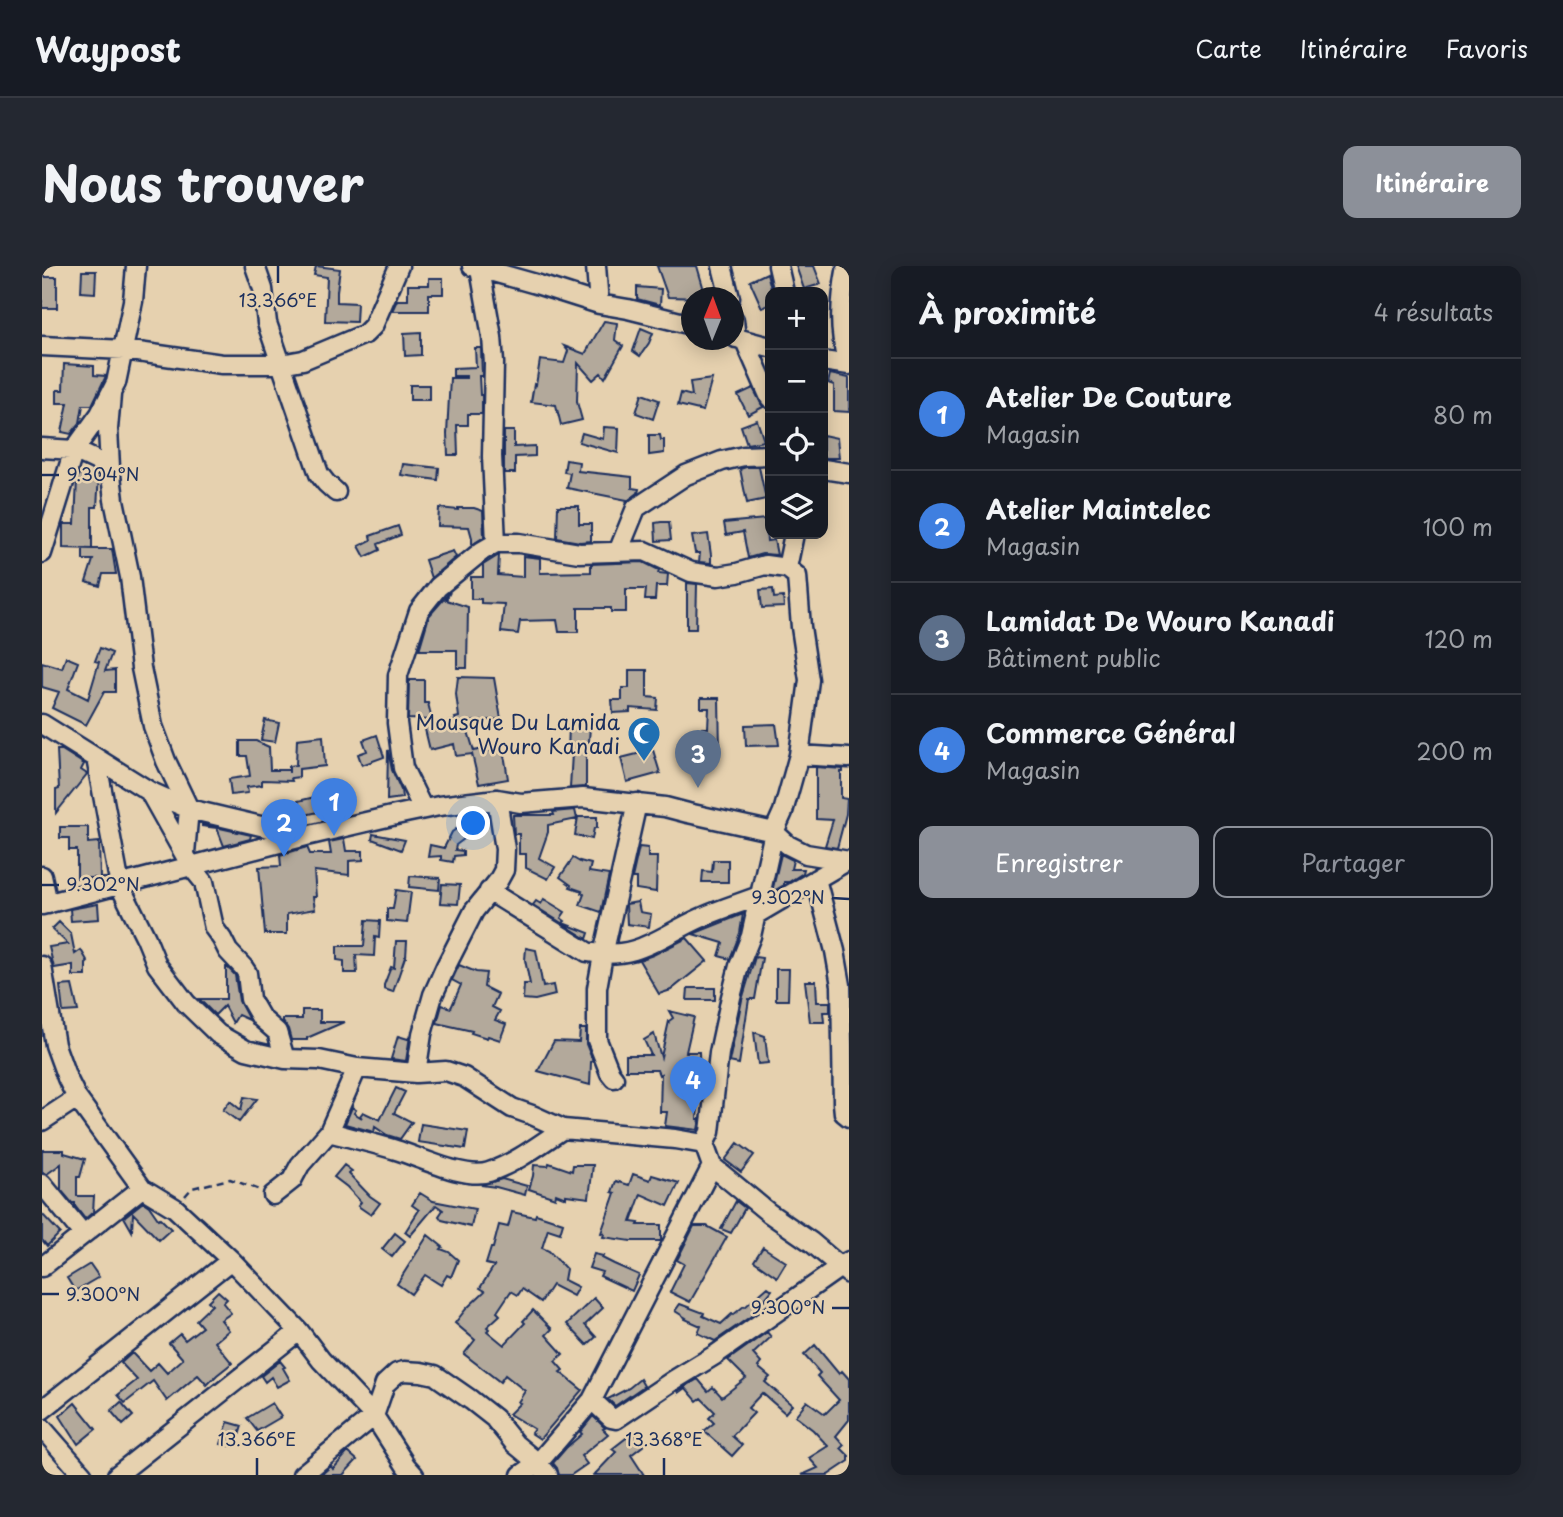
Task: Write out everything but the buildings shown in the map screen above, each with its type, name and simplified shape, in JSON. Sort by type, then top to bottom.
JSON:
[{"type":"street","points":[[42,553],[74,450],[111,396],[116,383],[133,301],[136,266]]},
{"type":"street","points":[[255,266],[263,289],[267,323],[319,474],[336,492]]},
{"type":"street","points":[[42,346],[124,350],[222,364],[281,364],[303,360],[365,334],[373,327],[400,266]]},
{"type":"street","points":[[596,266],[599,304]]},
{"type":"street","points":[[722,266],[727,287]]},
{"type":"street","points":[[778,266],[783,287]]},
{"type":"street","points":[[828,362],[848,365],[841,342],[840,312],[847,266]]},
{"type":"street","points":[[496,543],[492,456],[494,363],[492,337],[475,267],[599,304],[681,322]]},
{"type":"street","points":[[744,337],[765,345]]},
{"type":"street","points":[[744,348],[765,388]]},
{"type":"street","points":[[111,396],[108,429],[110,467],[130,577],[141,668],[153,726],[189,809],[188,860]]},
{"type":"street","points":[[42,448],[74,450],[110,467]]},
{"type":"street","points":[[618,552],[636,508],[686,475],[722,461],[765,455]]},
{"type":"street","points":[[828,470],[849,474]]},
{"type":"street","points":[[788,568],[793,539]]},
{"type":"street","points":[[423,809],[403,768],[397,723],[398,675],[419,611],[438,587],[482,551],[496,543],[519,543],[579,553],[645,551],[691,572],[718,576],[765,565],[788,568],[797,576],[809,680],[799,755],[783,813],[774,832],[751,936],[739,966],[719,1053],[710,1132],[704,1144],[712,1166],[769,1213],[846,1267],[616,1419],[611,1418],[592,1400]]},
{"type":"street","points":[[42,724],[149,791],[189,809],[306,836]]},
{"type":"street","points":[[799,755],[849,758]]},
{"type":"street","points":[[96,758],[120,886],[157,965],[186,1003],[218,1034],[246,1050],[285,1059],[319,1060],[357,1068],[416,1073],[446,1071],[464,1077],[512,1108],[563,1129],[704,1144]]},
{"type":"street","points":[[149,791],[188,860],[204,882],[214,928],[228,951],[247,973],[250,999],[261,1018],[277,1032],[285,1059]]},
{"type":"street","points":[[42,876],[45,905],[120,886],[188,860],[423,809],[497,799],[521,803],[583,797],[665,807],[774,832],[788,845],[806,854],[848,861]]},
{"type":"street","points":[[416,1073],[422,1034],[433,995],[474,911],[504,870],[505,849],[497,799]]},
{"type":"street","points":[[614,1078],[597,1040],[596,1006],[603,955],[637,803]]},
{"type":"street","points":[[755,915],[848,861]]},
{"type":"street","points":[[816,879],[841,985],[844,1113],[849,1118]]},
{"type":"street","points":[[489,891],[587,952],[603,955],[636,951],[704,917],[759,897]]},
{"type":"street","points":[[42,966],[55,1045],[76,1098],[142,1188],[175,1208],[231,1260],[299,1331],[321,1360],[373,1416],[414,1475]]},
{"type":"street","points":[[273,1195],[292,1180],[300,1165],[329,1132],[357,1068]]},
{"type":"street","points":[[42,1121],[76,1098]]},
{"type":"street","points":[[329,1132],[396,1150],[438,1166],[475,1174],[487,1173],[502,1166],[563,1129]]},
{"type":"street","points":[[521,1475],[543,1469],[592,1400],[712,1166]]},
{"type":"street","points":[[42,1184],[83,1234]]},
{"type":"street","points":[[42,1267],[142,1188]]},
{"type":"street","points":[[42,1410],[231,1260]]},
{"type":"street","points":[[117,1475],[299,1331]]},
{"type":"street","points":[[302,1475],[373,1416],[385,1384],[397,1373],[404,1371],[429,1373],[471,1399],[494,1418],[517,1446],[543,1469]]},
{"type":"street","points":[[42,1428],[83,1475]]},
{"type":"path","points":[[175,1208],[192,1188],[230,1180],[273,1195]]},
{"type":"place","name":"Mousque Du Lamida Wouro Kanadi","points":[[644,763]]},
{"type":"place","name":"Lamidat De Wouro Kanadi","points":[[698,788]]},
{"type":"place","name":"Atelier De Couture","points":[[334,836]]},
{"type":"place","name":"Atelier Maintelec","points":[[284,857]]},
{"type":"place","name":"Commerce Général","points":[[693,1114]]}]
